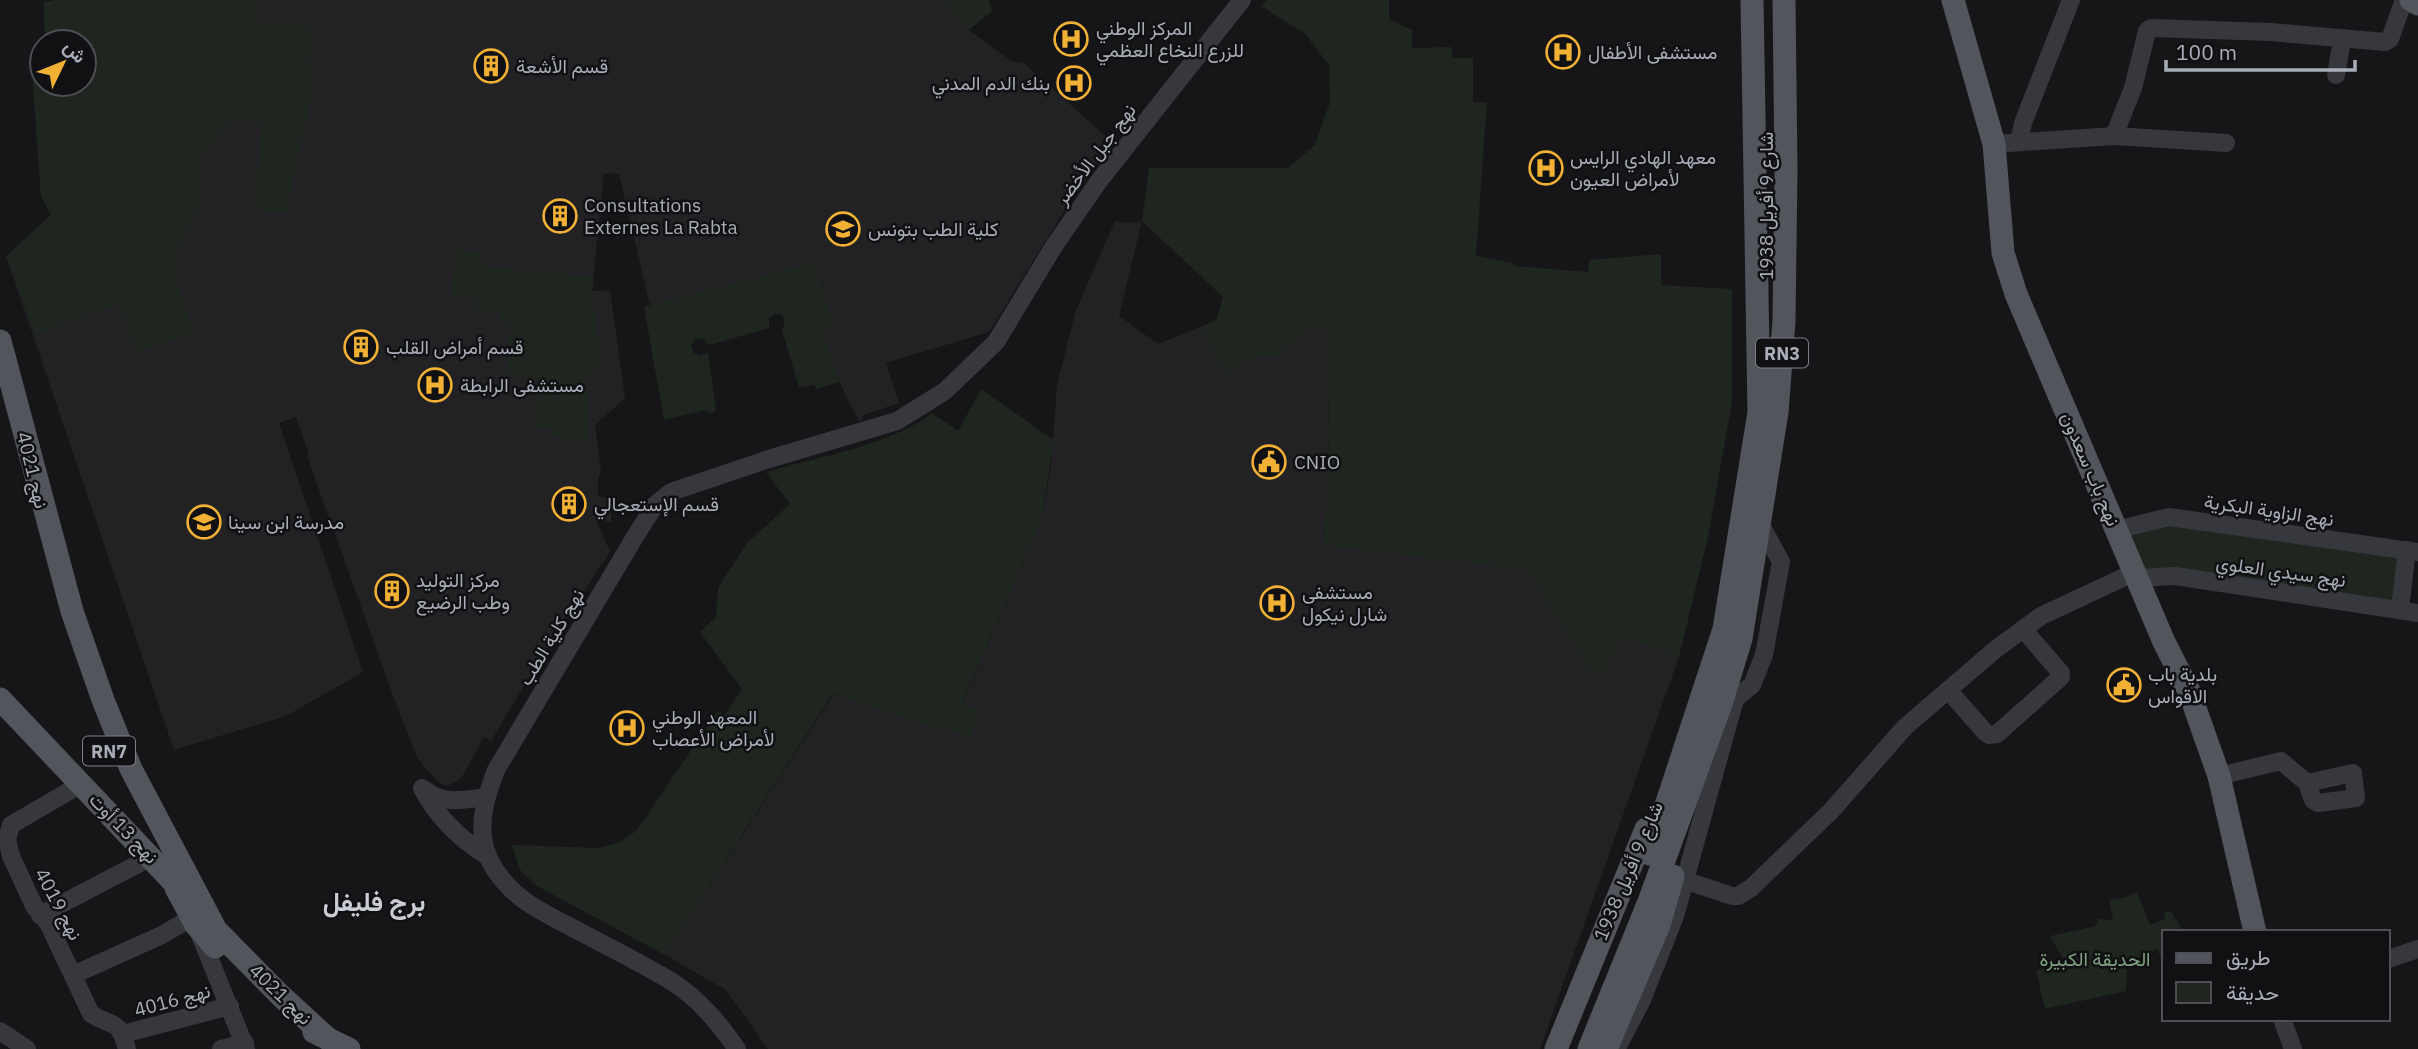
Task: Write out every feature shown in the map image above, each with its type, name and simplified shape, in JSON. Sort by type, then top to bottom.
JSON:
[{"type":"main road","name":"شارع 9 أفريل 1938","points":[[1752,0],[1768,412]]},
{"type":"main road","name":"شارع 9 أفريل 1938","points":[[1765,0],[1764,391],[1768,412]]},
{"type":"main road","name":"شارع 9 أفريل 1938","points":[[1556,1049],[1619,889],[1739,650],[1761,525],[1768,412],[1779,321],[1774,0]]},
{"type":"main road","name":"شارع 9 أفريل 1938","points":[[1589,1043],[1659,925],[1713,698],[1724,629],[1768,412],[1784,309],[1784,0]]},
{"type":"main road","name":"نهج باب سعدون","points":[[1954,0],[1994,144],[2004,253],[2016,294],[2164,642],[2189,691],[2218,776],[2255,930]]},
{"type":"main road","points":[[2411,0],[2418,4]]},
{"type":"main road","name":"نهج 4021","points":[[0,341],[64,585],[99,688],[131,769],[204,935],[280,995],[328,1039],[349,1049]]},
{"type":"main road","name":"نهج 4021","points":[[0,399],[48,588],[90,705],[119,774],[169,874]]},
{"type":"main road","name":"شارع 9 أفريل 1938","points":[[1589,1043],[1635,900],[1713,698]]},
{"type":"main road","name":"نهج 13 أوت","points":[[1,713],[204,935]]},
{"type":"main road","name":"نهج 13 أوت","points":[[1,713],[169,874],[204,935]]},
{"type":"street","name":"نهج جبل الأخضر","points":[[996,342],[1099,181],[1242,0]]},
{"type":"street","points":[[2018,142],[2071,0]]},
{"type":"street","points":[[2114,136],[2133,89],[2147,31],[2151,28],[2270,32],[2385,42],[2390,39],[2404,0]]},
{"type":"street","points":[[2336,75],[2342,40]]},
{"type":"street","points":[[1994,144],[2114,136],[2226,143]]},
{"type":"street","name":"نهج كلية الطب","points":[[737,1049],[709,1012],[672,982],[536,907],[511,890],[487,856],[482,816],[486,797],[496,770],[633,540],[663,497],[769,459],[897,421],[945,391],[996,342]]},
{"type":"street","name":"نهج الزاوية البكرية","points":[[2116,530],[2169,517],[2413,551]]},
{"type":"street","points":[[1616,1049],[1642,1000],[1675,916],[1735,699],[1752,685],[1764,654],[1781,562],[1761,525]]},
{"type":"street","points":[[2400,609],[2413,551]]},
{"type":"street","points":[[1684,880],[1732,896],[1738,896],[1751,888],[1831,811],[1897,735],[2023,629],[2041,616],[2073,600],[2136,575]]},
{"type":"street","name":"نهج سيدي العلوي","points":[[2136,575],[2175,576],[2418,613]]},
{"type":"street","points":[[1948,690],[1984,733],[1989,736],[1997,734],[2062,677],[2023,629]]},
{"type":"street","points":[[2218,776],[2281,761],[2306,783],[2316,803],[2356,798],[2353,773],[2306,783]]},
{"type":"street","points":[[486,797],[446,800],[422,788],[435,809],[457,834],[487,856]]},
{"type":"street","name":"نهج 4019","points":[[71,790],[11,825],[7,832],[11,856],[40,915],[48,923],[91,1014],[116,1024],[125,1042]]},
{"type":"street","points":[[40,915],[140,863]]},
{"type":"street","points":[[73,975],[162,935],[204,935],[245,1046],[221,1049]]},
{"type":"street","points":[[2390,958],[2418,949]]},
{"type":"street","name":"نهج 4016","points":[[125,1042],[230,1006]]},
{"type":"street","points":[[2283,1021],[2293,1049]]},
{"type":"street","points":[[0,1031],[27,1049]]},
{"type":"shaded area","points":[[943,0],[969,30],[1013,62],[1023,62],[1112,142],[1074,195],[989,332],[886,363],[899,403],[863,415],[861,423],[846,397],[820,331],[833,326],[821,282],[650,306],[619,174],[604,173],[592,291],[610,290],[625,398],[595,425],[601,470],[598,497],[611,498],[611,522],[597,522],[610,552],[546,649],[491,741],[484,737],[463,775],[456,782],[445,786],[435,779],[418,759],[308,459],[296,417],[279,423],[363,672],[286,716],[174,750],[6,256],[51,215],[41,196],[34,98],[98,98],[98,28],[45,28],[44,2]]},
{"type":"shaded area","name":"مستشفى شارل نيكول","points":[[1115,221],[1142,221],[1119,316],[1158,344],[1200,327],[1225,373],[1256,356],[1281,357],[1283,349],[1313,325],[1327,328],[1329,433],[1324,545],[1528,570],[1592,672],[1605,675],[1620,636],[1679,657],[1540,1049],[768,1049],[726,990],[665,955],[834,693],[910,720],[961,706],[1041,521],[1051,467],[1057,385],[1075,313]]},
{"type":"green space","points":[[256,0],[255,21],[313,27],[309,62],[312,74],[309,109],[287,213],[255,210],[262,123],[235,117],[202,154],[199,208],[174,258],[175,280],[194,332],[135,352],[119,305],[35,334],[6,256],[51,215],[41,196],[34,98],[98,98],[98,28],[45,28],[44,2]]},
{"type":"green space","points":[[943,0],[989,0],[992,11],[969,30]]},
{"type":"green space","points":[[1267,0],[1389,0],[1389,19],[1412,30],[1412,48],[1452,47],[1452,58],[1473,58],[1473,102],[1487,102],[1476,256],[1513,263],[1514,266],[1588,272],[1589,260],[1661,254],[1661,285],[1732,289],[1732,402],[1708,537],[1679,657],[1620,636],[1605,675],[1591,672],[1528,570],[1324,545],[1329,433],[1327,328],[1313,325],[1283,349],[1281,357],[1256,356],[1224,374],[1200,327],[1216,320],[1223,297],[1142,221],[1149,168],[1288,168],[1315,145],[1330,102],[1329,65],[1305,34],[1261,6]]},
{"type":"green space","points":[[456,250],[482,252],[481,266],[594,277],[592,292],[601,366],[586,378],[589,441],[551,436],[552,429],[536,427],[538,379],[506,375],[510,325],[499,324],[499,312],[476,310],[477,299],[451,297]]},
{"type":"green space","points":[[815,264],[834,326],[821,331],[840,382],[816,389],[814,385],[799,387],[782,330],[785,321],[782,315],[775,314],[769,318],[769,328],[709,345],[702,338],[695,340],[691,345],[693,352],[699,356],[708,352],[716,410],[711,414],[705,410],[664,420],[644,307]]},
{"type":"green space","points":[[981,389],[1054,440],[1041,521],[961,705],[980,710],[971,737],[910,720],[833,693],[665,955],[537,886],[520,870],[512,845],[599,848],[618,843],[636,831],[718,711],[725,715],[742,689],[700,632],[716,617],[718,588],[747,543],[790,504],[766,472],[875,442],[896,434],[932,413],[958,431]]},
{"type":"green space","points":[[2166,520],[2402,553],[2396,607],[2139,569],[2122,529]]},
{"type":"green space","name":"الحديقة الكبيرة","points":[[2137,892],[2150,925],[2165,919],[2165,912],[2171,912],[2183,930],[2162,930],[2162,960],[2157,949],[2127,963],[2126,991],[2045,1009],[2036,971],[2063,959],[2050,936],[2096,926],[2098,919],[2113,920],[2109,900],[2124,898]]},
{"type":"place","name":"المركز الوطني للزرع النخاع العظمي","points":[[1071,39]]},
{"type":"place","name":"مستشفى الأطفال","points":[[1563,52]]},
{"type":"place","name":"قسم الأشعة","points":[[491,66]]},
{"type":"place","name":"بنك الدم المدني","points":[[1074,83]]},
{"type":"place","name":"معهد الهادي الرايس لأمراض العيون","points":[[1546,168]]},
{"type":"place","name":"Consultations Externes La Rabta","points":[[560,216]]},
{"type":"place","name":"كلية الطب بتونس","points":[[843,229]]},
{"type":"place","name":"قسم أمراض القلب","points":[[361,347]]},
{"type":"place","name":"مستشفى الرابطة","points":[[435,385]]},
{"type":"place","name":"CNIO","points":[[1269,462]]},
{"type":"place","name":"قسم الإستعجالي","points":[[569,504]]},
{"type":"place","name":"مدرسة ابن سينا","points":[[204,522]]},
{"type":"place","name":"مركز التوليد وطب الرضيع","points":[[392,591]]},
{"type":"place","name":"مستشفى شارل نيكول","points":[[1277,603]]},
{"type":"place","name":"بلدية باب الاقواس","points":[[2124,685]]},
{"type":"place","name":"المعهد الوطني لأمراض الأعصاب","points":[[627,728]]},
{"type":"district","name":"برج فليفل","points":[[374,901]]}]
